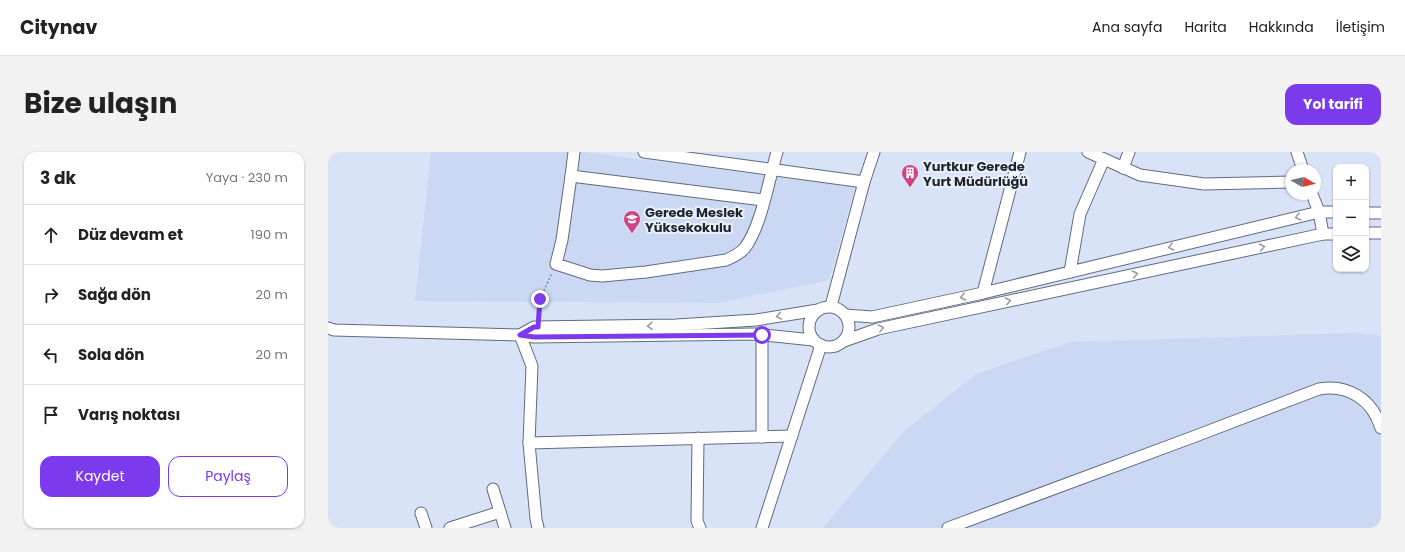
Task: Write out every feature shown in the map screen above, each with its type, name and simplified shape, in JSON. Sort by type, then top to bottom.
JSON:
[{"type":"street","points":[[574,152],[562,240],[556,264],[590,275],[602,276],[638,273],[726,260],[736,256],[744,249],[758,220],[777,152]]},
{"type":"street","points":[[644,152],[864,182]]},
{"type":"street","points":[[831,306],[864,182],[874,152]]},
{"type":"street","points":[[983,293],[1020,152]]},
{"type":"street","points":[[1088,152],[1140,175],[1204,184],[1285,182]]},
{"type":"street","points":[[1123,168],[1129,152]]},
{"type":"street","points":[[1297,152],[1302,164]]},
{"type":"street","points":[[1070,272],[1080,214],[1104,159]]},
{"type":"street","points":[[571,176],[764,200]]},
{"type":"street","points":[[1314,200],[1319,212],[1323,234]]},
{"type":"street","points":[[846,315],[872,317],[983,293],[1319,212],[1333,212]]},
{"type":"street","points":[[1369,213],[1381,213]]},
{"type":"street","points":[[1369,233],[1381,233]]},
{"type":"street","points":[[844,341],[878,329],[1323,234],[1333,234]]},
{"type":"street","points":[[328,328],[334,330],[520,335],[534,337],[762,335],[817,343],[827,347],[833,347],[844,341],[848,335],[850,328],[846,315],[831,306],[824,307],[813,314],[809,327],[810,334],[817,343]]},
{"type":"street","points":[[520,335],[534,327],[676,325],[749,321],[818,310]]},
{"type":"street","points":[[520,335],[532,366],[529,443],[538,528]]},
{"type":"street","points":[[762,335],[762,437]]},
{"type":"street","points":[[762,528],[792,436],[817,343]]},
{"type":"street","points":[[948,528],[1319,389],[1334,388],[1354,393],[1372,410],[1381,428]]},
{"type":"street","points":[[529,443],[792,436]]},
{"type":"street","points":[[698,438],[697,521],[700,528]]},
{"type":"street","points":[[493,489],[505,528]]},
{"type":"street","points":[[450,528],[500,512]]},
{"type":"street","points":[[421,513],[426,528]]},
{"type":"path","points":[[538,327],[540,299],[556,264]]},
{"type":"shaded area","name":"Gerede Meslek Yüksekokulu","points":[[431,152],[584,152],[855,187],[829,280],[718,303],[415,301]]},
{"type":"shaded area","points":[[1356,333],[1381,336],[1381,528],[823,528],[903,432],[976,374],[1071,342]]},
{"type":"place","name":"Yurtkur Gerede Yurt Müdürlüğü","points":[[910,188]]},
{"type":"place","name":"Gerede Meslek Yüksekokulu","points":[[632,234]]},
{"type":"route","points":[[540,299],[538,327],[534,327],[520,335],[534,337],[762,335]]}]
